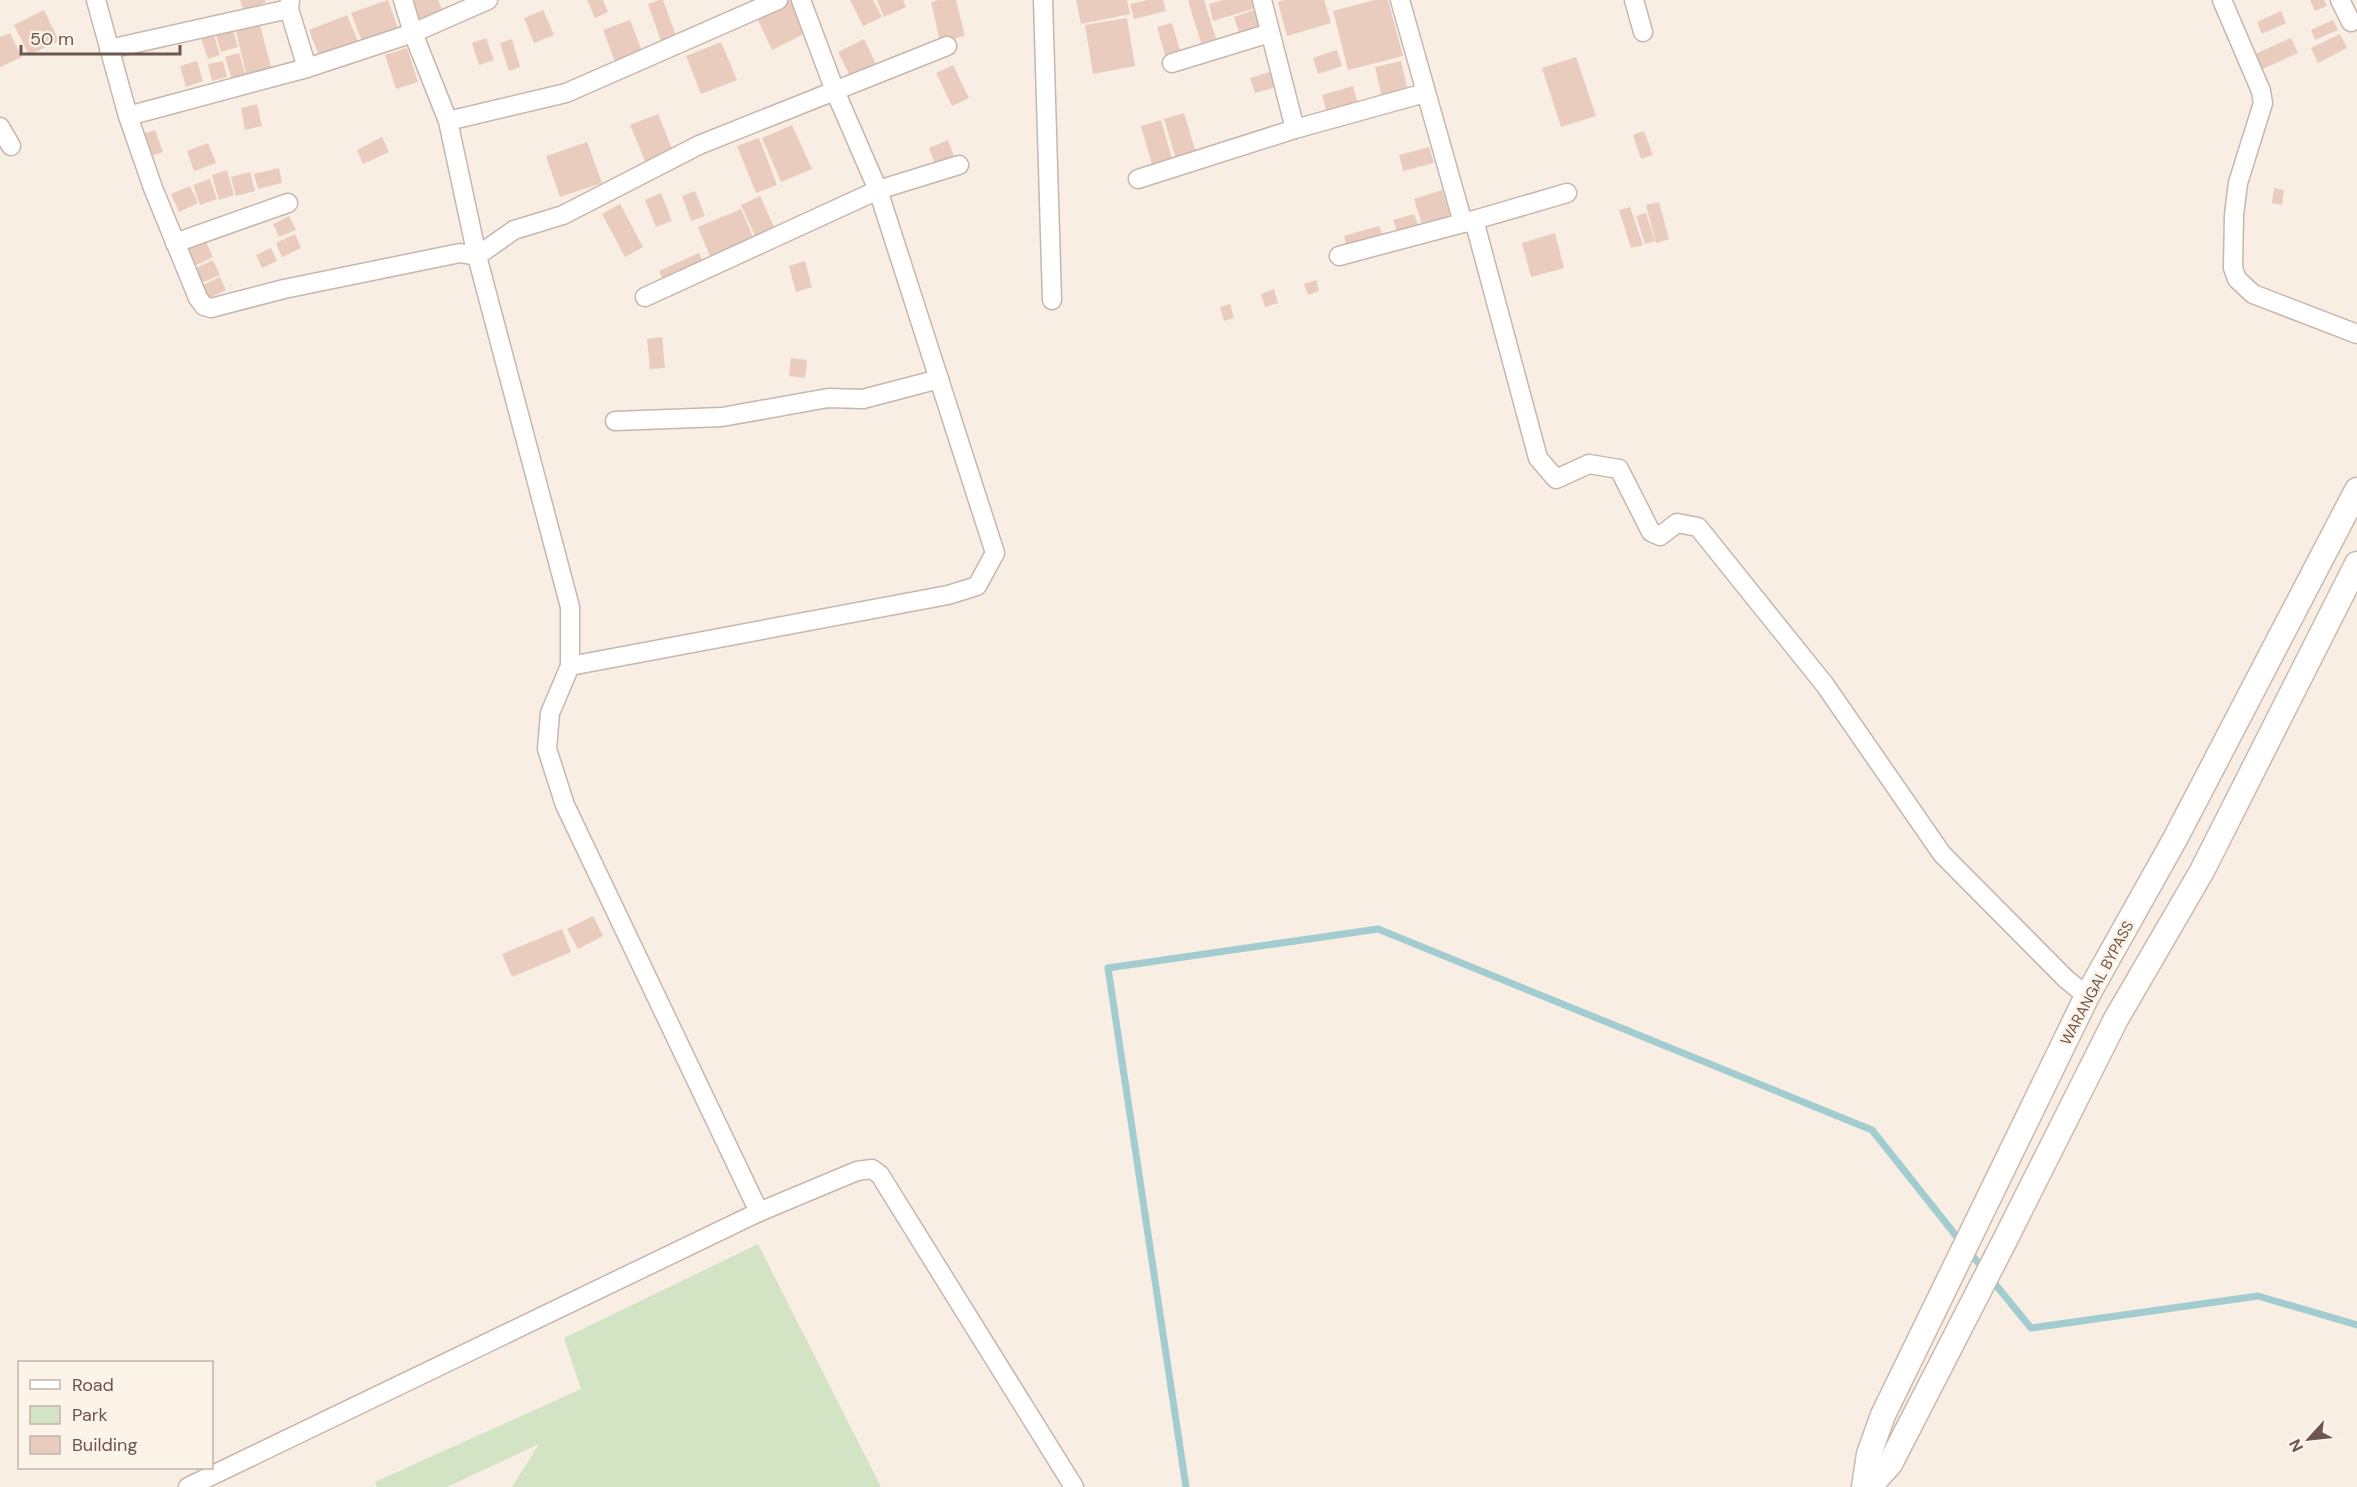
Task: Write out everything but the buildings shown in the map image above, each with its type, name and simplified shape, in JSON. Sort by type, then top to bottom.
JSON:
[{"type":"main road","name":"WARANGAL BYPASS","points":[[1864,1487],[1869,1454],[1883,1415],[2087,996],[2175,839],[2354,502]]},
{"type":"main road","points":[[1869,1487],[1890,1464],[2115,1019],[2202,871],[2357,564]]},
{"type":"street","points":[[96,0],[128,116],[153,188],[198,298],[204,306],[211,308],[284,289],[460,253],[477,256],[514,230],[564,215],[699,145],[947,46]]},
{"type":"street","points":[[403,0],[413,33],[448,121],[477,256],[570,607],[570,666],[550,713],[547,749],[565,805],[759,1212]]},
{"type":"street","points":[[128,116],[307,68],[413,33],[488,0]]},
{"type":"street","points":[[448,121],[566,93],[778,0]]},
{"type":"street","points":[[570,666],[937,598],[977,586],[994,553],[878,190],[835,91],[801,0]]},
{"type":"street","points":[[1043,0],[1052,300]]},
{"type":"street","points":[[1262,0],[1295,129]]},
{"type":"street","points":[[1400,0],[1425,93],[1468,222],[1538,458],[1556,479],[1588,464],[1619,469],[1651,532],[1660,536],[1677,524],[1698,527],[1825,685],[1942,854],[2066,978],[2087,996]]},
{"type":"street","points":[[1634,0],[1643,32]]},
{"type":"street","points":[[2223,0],[2261,91],[2263,102],[2238,183],[2234,215],[2233,268],[2237,279],[2253,294],[2357,334]]},
{"type":"street","points":[[2340,0],[2351,22]]},
{"type":"street","points":[[109,49],[289,4],[307,68]]},
{"type":"street","points":[[1172,63],[1270,33]]},
{"type":"street","points":[[1138,179],[1295,129],[1425,93]]},
{"type":"street","points":[[0,127],[10,146]]},
{"type":"street","points":[[645,297],[878,190],[959,165]]},
{"type":"street","points":[[1339,256],[1567,194]]},
{"type":"street","points":[[175,243],[288,203]]},
{"type":"street","points":[[615,421],[722,417],[828,398],[863,399],[939,379]]},
{"type":"street","points":[[188,1487],[759,1212],[857,1171],[872,1169],[880,1175],[1074,1487]]},
{"type":"green space","points":[[758,1244],[881,1487],[512,1487],[539,1444],[447,1487],[377,1487],[375,1482],[581,1389],[564,1338]]},
{"type":"waterway","points":[[1186,1487],[1108,968],[1378,929],[1872,1130],[1961,1242]]},
{"type":"waterway","points":[[1968,1250],[1984,1270]]},
{"type":"waterway","points":[[1991,1279],[2031,1328],[2258,1296],[2357,1325]]}]
